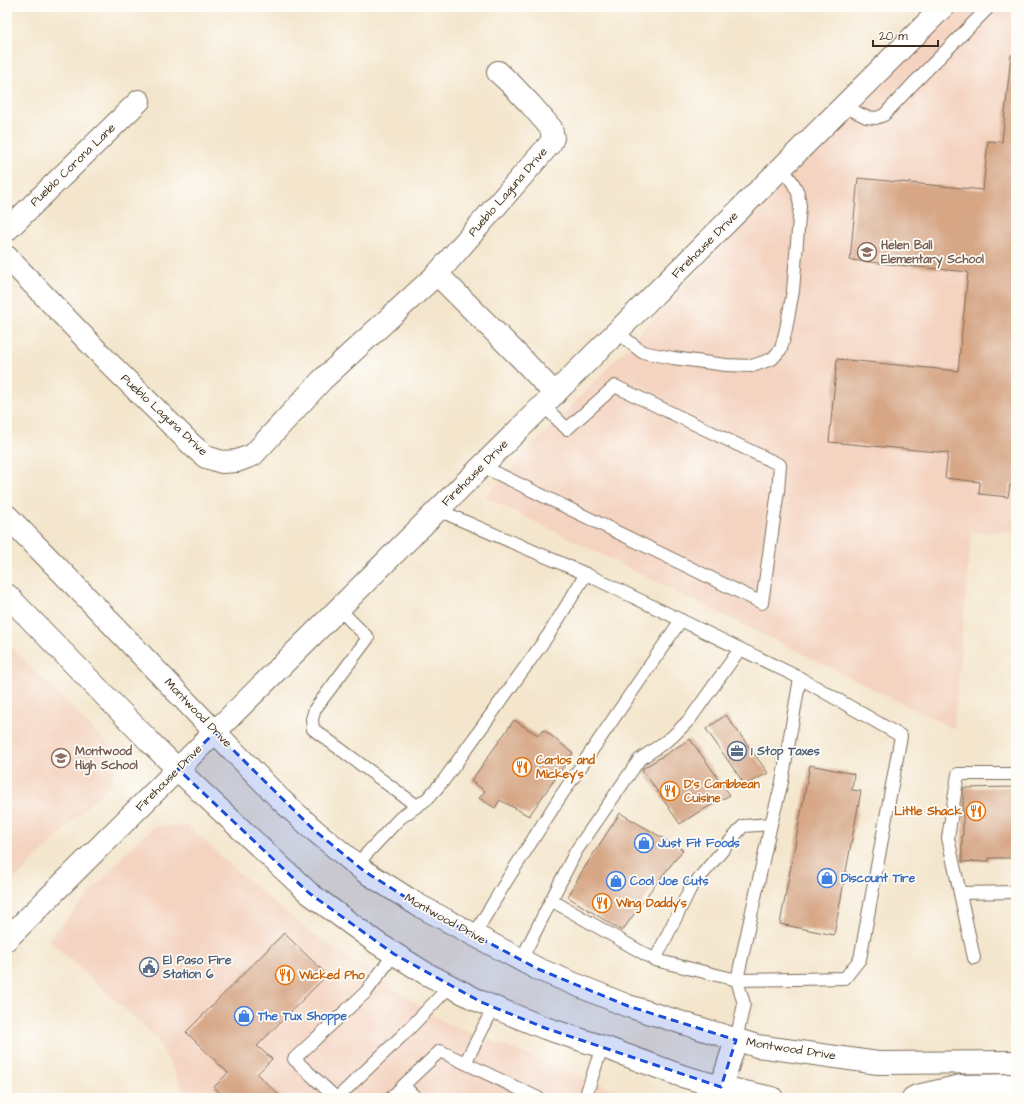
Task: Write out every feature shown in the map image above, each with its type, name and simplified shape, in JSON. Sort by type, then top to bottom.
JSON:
[{"type":"street","name":"Firehouse Drive","points":[[7,939],[943,7]]},
{"type":"street","name":"Pueblo Laguna Drive","points":[[7,257],[112,366],[193,446],[206,457],[222,462],[237,462],[253,455],[322,380],[437,274],[550,144],[553,138],[551,128],[498,72]]},
{"type":"street","name":"Pueblo Corona Lane","points":[[7,230],[139,100]]},
{"type":"street","points":[[437,274],[522,359],[549,400]]},
{"type":"street","name":"Montwood Drive","points":[[7,516],[281,800],[356,865],[418,905],[538,969],[628,1006],[757,1046],[878,1063],[1016,1062]]},
{"type":"street","points":[[7,595],[178,769],[309,893],[377,943],[425,973],[450,986],[482,1002],[545,1028],[682,1076],[710,1089],[772,1098]]},
{"type":"street","points":[[710,1089],[736,1040]]},
{"type":"street","points":[[913,1098],[961,1086],[1016,1086]]},
{"type":"lane","points":[[844,106],[866,117],[876,118],[884,115],[989,7]]},
{"type":"lane","points":[[616,332],[642,352],[673,358],[726,365],[752,366],[772,360],[781,349],[793,291],[800,206],[798,193],[782,168]]},
{"type":"lane","points":[[482,466],[762,603],[778,491],[780,465],[615,386],[567,429],[549,400]]},
{"type":"lane","points":[[438,510],[586,574],[800,678],[901,736],[860,959],[845,978],[737,980],[656,960],[551,900]]},
{"type":"lane","points":[[356,865],[400,818],[427,799],[444,780],[549,634],[586,574]]},
{"type":"lane","points":[[339,609],[368,638],[315,709],[312,719],[313,729],[417,806]]},
{"type":"lane","points":[[474,935],[560,797],[681,620]]},
{"type":"lane","points":[[521,960],[576,851],[639,760],[672,737],[690,719],[740,649]]},
{"type":"lane","points":[[736,1040],[744,1004],[737,980],[771,824],[782,782],[800,678]]},
{"type":"lane","points":[[974,958],[948,838],[958,774],[1016,774]]},
{"type":"lane","points":[[656,960],[690,889],[743,826],[771,824]]},
{"type":"lane","points":[[960,893],[1016,892]]},
{"type":"lane","points":[[394,954],[366,992],[294,1059],[337,1098],[407,1031],[450,986]]},
{"type":"lane","points":[[465,1063],[494,1007]]},
{"type":"lane","points":[[585,1098],[602,1047]]},
{"type":"lane","points":[[391,1098],[440,1051],[538,1098]]},
{"type":"lane","points":[[404,1086],[416,1098]]},
{"type":"highlighted area","points":[[215,732],[314,830],[364,871],[418,905],[538,969],[628,1006],[736,1040],[721,1087],[545,1028],[481,1002],[394,954],[309,893],[178,769]]},
{"type":"shaded area","name":"Helen Ball Elementary School","points":[[950,7],[1016,7],[1016,532],[971,533],[954,729],[485,497]]},
{"type":"shaded area","name":"Montwood High School","points":[[7,643],[114,750],[115,766],[112,782],[7,887]]},
{"type":"shaded area","points":[[157,826],[188,826],[238,872],[306,929],[444,1022],[635,1098],[188,1098],[155,1036],[48,940],[140,838]]},
{"type":"building","points":[[1011,55],[1016,55],[1016,486],[1010,485],[1008,497],[979,494],[980,482],[945,478],[948,453],[829,442],[837,359],[958,371],[968,272],[850,260],[858,178],[983,190],[988,141],[1002,142]]},
{"type":"building","name":"1 Stop Taxes","points":[[726,715],[768,773],[745,785],[706,729]]},
{"type":"building","name":"Carlos and Mickey's","points":[[514,720],[538,735],[544,730],[573,753],[529,816],[500,800],[495,808],[479,798],[485,791],[471,781]]},
{"type":"building","points":[[690,739],[730,795],[680,824],[642,769]]},
{"type":"building","points":[[810,765],[854,774],[852,790],[861,791],[834,935],[780,924]]},
{"type":"building","points":[[1016,787],[1016,858],[989,858],[989,861],[962,862],[963,788]]},
{"type":"building","points":[[620,813],[683,850],[651,890],[622,931],[568,897],[581,873]]},
{"type":"building","points":[[284,933],[327,975],[257,1046],[272,1059],[257,1074],[282,1098],[225,1098],[214,1087],[228,1073],[186,1032]]},
{"type":"place","name":"Helen Ball Elementary School","points":[[867,252]]},
{"type":"place","name":"1 Stop Taxes","points":[[737,751]]},
{"type":"place","name":"Montwood High School","points":[[61,758]]},
{"type":"place","name":"Carlos and Mickey's","points":[[522,767]]},
{"type":"place","name":"D's Caribbean Cuisine","points":[[670,791]]},
{"type":"place","name":"Little Shack","points":[[976,811]]},
{"type":"place","name":"Just Fit Foods","points":[[644,843]]},
{"type":"place","name":"Discount Tire","points":[[827,878]]},
{"type":"place","name":"Cool Joe Cuts","points":[[616,881]]},
{"type":"place","name":"Wing Daddy's","points":[[602,903]]},
{"type":"place","name":"El Paso Fire Station 6","points":[[149,967]]},
{"type":"place","name":"Wicked Pho","points":[[285,975]]},
{"type":"place","name":"The Tux Shoppe","points":[[244,1016]]}]
